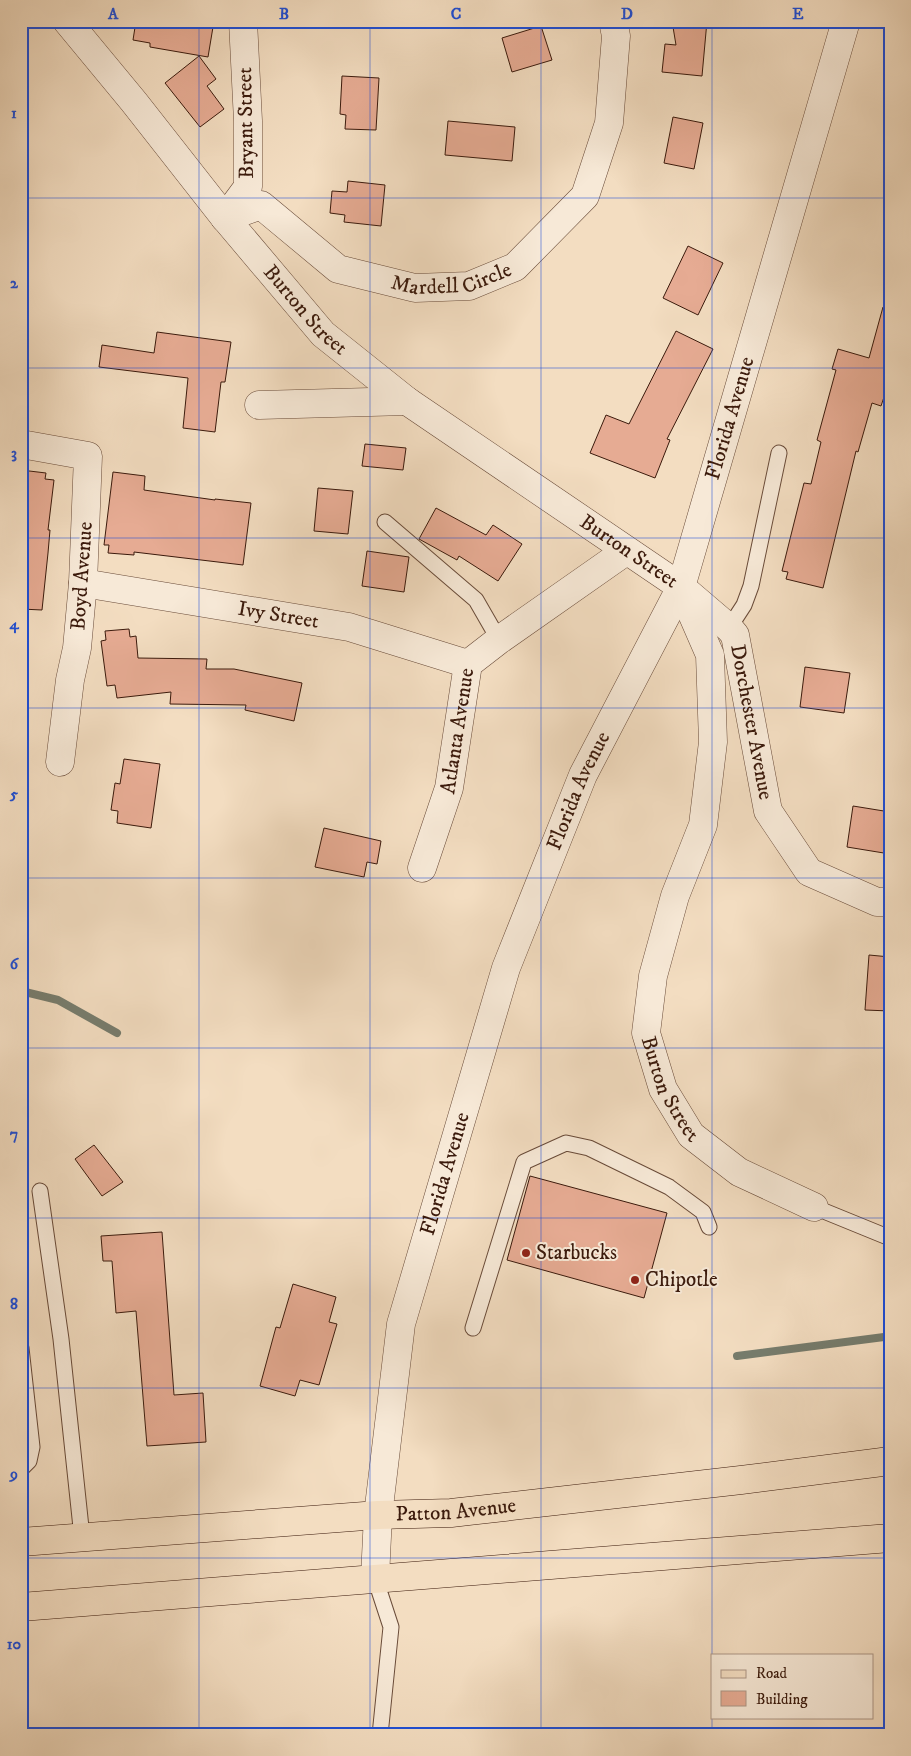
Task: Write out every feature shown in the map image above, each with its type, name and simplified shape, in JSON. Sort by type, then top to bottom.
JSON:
[{"type":"main road","name":"Patton Avenue","points":[[21,1542],[378,1515],[451,1513],[890,1461]]},
{"type":"main road","points":[[21,1607],[890,1538]]},
{"type":"street","name":"Burton Street","points":[[67,21],[134,102],[225,218],[323,334],[407,401],[681,587],[710,655],[713,742],[703,825],[675,896],[652,976],[646,1033],[663,1089],[691,1135],[739,1172],[814,1207]]},
{"type":"street","name":"Bryant Street","points":[[225,218],[248,187],[248,121],[243,21]]},
{"type":"street","name":"Mardell Circle","points":[[225,218],[261,204],[338,268],[415,288],[469,286],[516,267],[586,196],[609,123],[616,36],[613,21]]},
{"type":"street","name":"Florida Avenue","points":[[375,1578],[378,1515],[402,1324],[506,968],[583,775],[681,587],[846,21]]},
{"type":"street","points":[[259,405],[407,401]]},
{"type":"street","name":"Boyd Avenue","points":[[21,444],[88,456],[83,583],[77,648],[70,680],[60,762]]},
{"type":"street","name":"Atlanta Avenue","points":[[422,868],[449,788],[468,664],[626,551]]},
{"type":"street","name":"Ivy Street","points":[[83,583],[349,627],[468,664]]},
{"type":"street","name":"Dorchester Avenue","points":[[681,587],[730,628],[735,635],[768,811],[809,872],[878,902],[890,902]]},
{"type":"lane","points":[[730,628],[744,605],[751,586],[779,453]]},
{"type":"lane","points":[[385,522],[476,600],[499,640]]},
{"type":"lane","points":[[473,1328],[524,1162],[566,1143],[589,1148],[669,1187],[703,1212],[709,1227]]},
{"type":"lane","points":[[40,1191],[61,1339],[82,1537]]},
{"type":"lane","points":[[814,1207],[890,1238]]},
{"type":"lane","points":[[21,1348],[32,1446],[29,1461],[21,1469]]},
{"type":"lane","points":[[375,1578],[391,1627],[380,1735]]},
{"type":"building","points":[[136,21],[214,21],[208,57],[150,47],[150,43],[133,40]]},
{"type":"building","points":[[672,21],[707,21],[702,76],[662,72],[665,44],[676,45]]},
{"type":"building","points":[[541,26],[552,60],[512,72],[502,38]]},
{"type":"building","points":[[199,56],[216,79],[207,86],[224,109],[200,127],[165,83]]},
{"type":"building","points":[[342,76],[379,78],[376,130],[345,129],[346,115],[340,114]]},
{"type":"building","points":[[673,117],[703,123],[694,169],[664,163]]},
{"type":"building","points":[[448,121],[515,127],[512,161],[445,155]]},
{"type":"building","points":[[348,181],[385,185],[381,226],[344,222],[345,215],[330,213],[332,191],[347,192]]},
{"type":"building","points":[[688,246],[723,263],[698,315],[663,298]]},
{"type":"building","points":[[883,307],[890,308],[890,379],[881,406],[872,403],[858,452],[856,451],[823,588],[786,579],[788,572],[782,571],[804,483],[811,484],[821,442],[817,440],[836,370],[832,369],[838,349],[869,358]]},
{"type":"building","points":[[676,331],[713,349],[667,439],[670,440],[655,478],[590,453],[606,415],[629,424]]},
{"type":"building","points":[[157,332],[231,342],[225,382],[221,382],[215,432],[183,428],[188,378],[99,367],[102,345],[154,353]]},
{"type":"building","points":[[365,444],[406,448],[403,470],[362,466]]},
{"type":"building","points":[[21,470],[46,473],[45,479],[54,480],[42,610],[21,609]]},
{"type":"building","points":[[113,472],[145,476],[144,490],[251,503],[243,565],[134,552],[134,555],[108,553],[109,545],[104,545]]},
{"type":"building","points":[[318,488],[353,491],[348,534],[314,531]]},
{"type":"building","points":[[436,508],[486,535],[493,525],[522,544],[498,581],[459,556],[457,560],[419,539]]},
{"type":"building","points":[[367,551],[409,557],[404,592],[362,586]]},
{"type":"building","points":[[129,629],[130,637],[136,636],[138,658],[207,659],[206,669],[234,669],[302,683],[294,721],[245,710],[246,705],[170,704],[171,692],[117,698],[115,685],[107,686],[101,641],[106,640],[105,631]]},
{"type":"building","points":[[805,667],[850,673],[844,713],[800,707]]},
{"type":"building","points":[[124,759],[160,764],[151,828],[117,823],[118,811],[111,810],[115,783],[120,784]]},
{"type":"building","points":[[853,806],[890,812],[890,854],[847,847]]},
{"type":"building","points":[[324,828],[381,841],[377,864],[367,862],[364,877],[315,867]]},
{"type":"building","points":[[869,955],[890,957],[890,1011],[865,1010]]},
{"type":"building","points":[[94,1145],[123,1182],[102,1196],[75,1159]]},
{"type":"building","points":[[530,1176],[667,1213],[644,1298],[507,1260]]},
{"type":"building","points":[[162,1232],[174,1395],[203,1393],[206,1442],[147,1446],[136,1311],[116,1313],[112,1261],[103,1261],[101,1236]]},
{"type":"building","points":[[293,1284],[336,1297],[329,1322],[337,1324],[319,1385],[300,1380],[295,1396],[260,1386],[276,1327],[280,1328]]},
{"type":"waterway","points":[[21,991],[58,1000],[117,1033]]},
{"type":"waterway","points":[[737,1356],[884,1337]]},
{"type":"place","name":"Starbucks","points":[[526,1253]]},
{"type":"place","name":"Chipotle","points":[[635,1280]]}]
